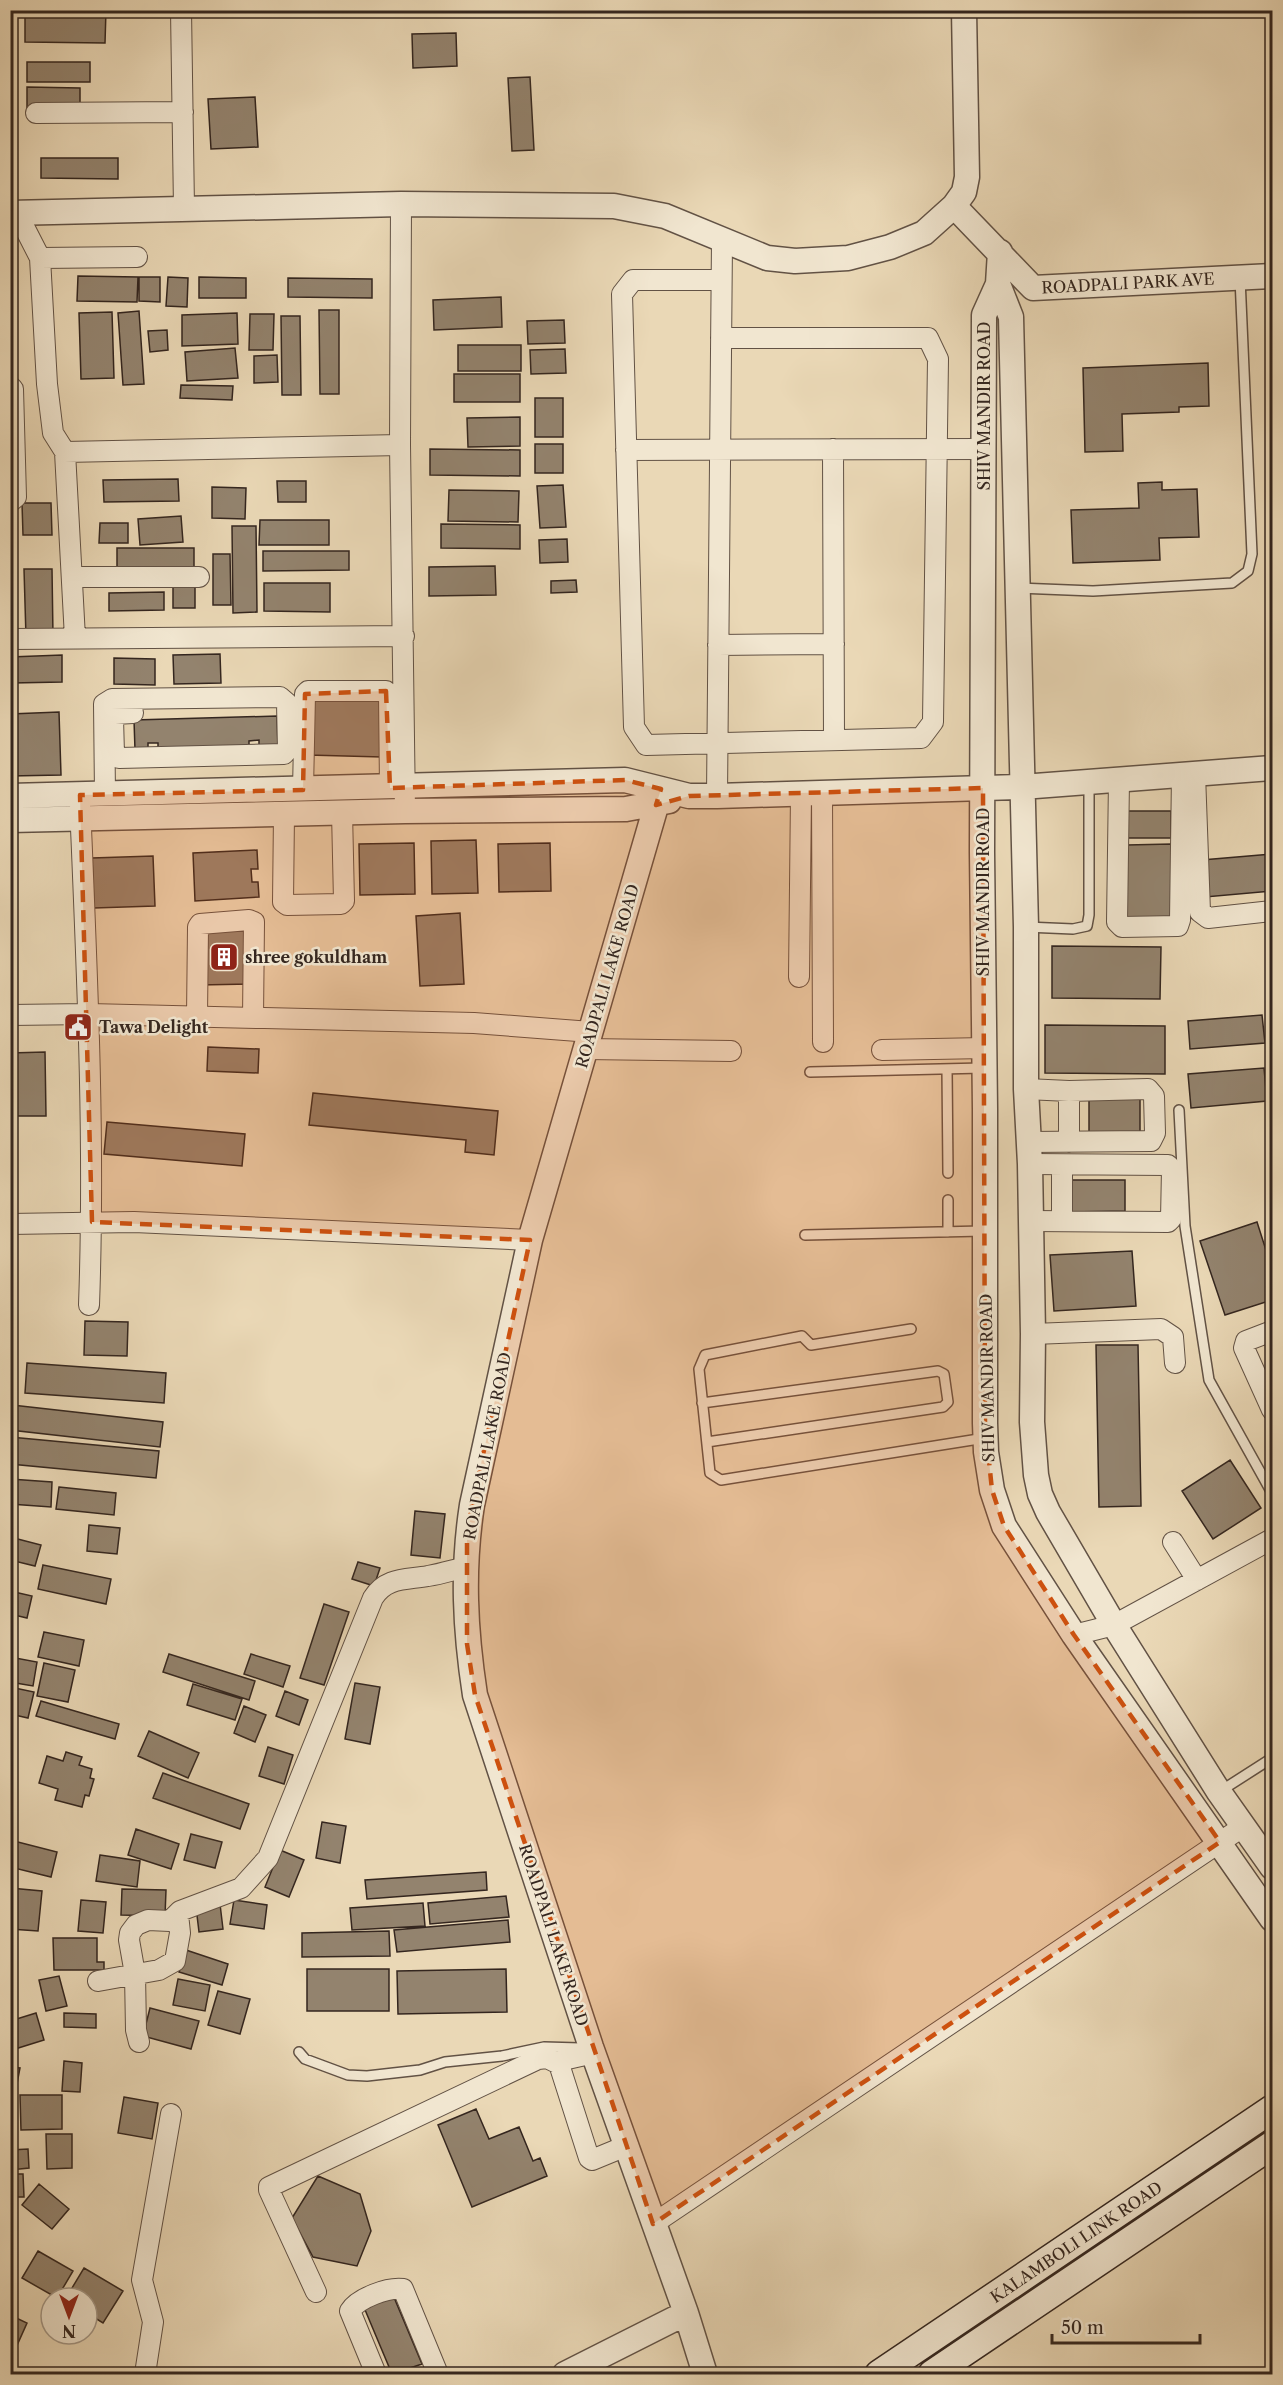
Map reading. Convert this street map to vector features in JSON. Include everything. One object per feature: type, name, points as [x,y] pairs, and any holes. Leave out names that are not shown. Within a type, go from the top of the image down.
[{"type":"main road","name":"KALAMBOLI LINK ROAD","points":[[879,2374],[1272,2109]]},
{"type":"main road","name":"KALAMBOLI LINK ROAD","points":[[932,2374],[1272,2145]]},
{"type":"street","points":[[182,10],[184,208]]},
{"type":"street","points":[[75,638],[65,452],[53,433],[47,384],[40,258],[14,213],[401,204],[614,206],[665,216],[767,258],[795,261],[848,258],[890,247],[924,233],[954,206],[964,192],[967,177],[964,10]]},
{"type":"street","points":[[36,113],[183,112]]},
{"type":"street","points":[[400,795],[404,636],[400,445],[401,204]]},
{"type":"street","points":[[954,206],[1000,252],[998,284]]},
{"type":"street","points":[[717,796],[722,241]]},
{"type":"street","name":"ROADPALI PARK AVE","points":[[1000,252],[1033,288],[1272,276]]},
{"type":"street","points":[[40,258],[136,257]]},
{"type":"street","points":[[721,280],[633,280],[622,294],[634,728],[646,745],[921,738],[933,722],[938,359],[928,338],[721,338]]},
{"type":"street","name":"SHIV MANDIR ROAD","points":[[998,284],[984,315],[985,1438],[992,1490],[1004,1526],[1074,1635],[1272,1919]]},
{"type":"street","name":"SHIV MANDIR ROAD","points":[[998,284],[1011,317],[1026,927],[1026,1089],[1031,1221],[1033,1441],[1036,1475],[1040,1494],[1048,1512],[1114,1625],[1219,1792],[1272,1867]]},
{"type":"street","points":[[10,386],[13,389],[16,497],[10,502]]},
{"type":"street","points":[[65,452],[400,445]]},
{"type":"street","points":[[833,449],[834,740]]},
{"type":"street","points":[[627,450],[984,449]]},
{"type":"street","points":[[72,577],[199,577]]},
{"type":"street","points":[[10,639],[404,636]]},
{"type":"street","points":[[718,645],[834,644]]},
{"type":"street","points":[[303,790],[305,694],[308,691],[386,691],[390,694],[400,795]]},
{"type":"street","points":[[105,794],[104,704],[112,699],[280,697],[287,703],[288,749],[284,754],[119,758],[114,754],[112,718],[115,714],[134,713]]},
{"type":"street","points":[[10,820],[80,806],[105,794],[303,790],[400,795],[625,780],[659,797],[717,796],[1022,787],[1272,768]]},
{"type":"street","points":[[1119,780],[1117,922],[1122,927],[1178,926],[1189,775]]},
{"type":"street","points":[[1189,775],[1200,912],[1208,918],[1272,911]]},
{"type":"street","points":[[799,977],[811,793]]},
{"type":"street","points":[[811,793],[824,1042]]},
{"type":"street","points":[[10,796],[80,806],[284,814],[342,812],[400,795]]},
{"type":"street","name":"ROADPALI LAKE ROAD","points":[[659,797],[531,1240],[472,1505],[467,1539],[467,1644],[475,1695],[593,2050],[686,2313],[705,2374]]},
{"type":"street","points":[[80,806],[89,1014],[92,1222],[89,1305]]},
{"type":"street","points":[[284,814],[283,902],[287,905],[341,904],[344,901],[342,812]]},
{"type":"street","points":[[197,1016],[198,927],[200,924],[249,920],[254,922],[253,1018]]},
{"type":"street","points":[[10,1015],[89,1014],[474,1023],[588,1041],[731,1051]]},
{"type":"street","points":[[882,1050],[985,1058]]},
{"type":"street","points":[[1026,1089],[1070,1091],[1148,1089],[1154,1096],[1155,1134],[1151,1141],[1070,1142],[1029,1153]]},
{"type":"street","points":[[1070,1091],[1070,1142]]},
{"type":"street","points":[[1029,1153],[1062,1165],[1168,1165],[1172,1169],[1171,1219],[1168,1222],[1031,1221]]},
{"type":"street","points":[[1062,1165],[1062,1221]]},
{"type":"street","points":[[10,1224],[134,1222],[531,1240]]},
{"type":"street","points":[[1033,1334],[1161,1329],[1173,1337],[1174,1363]]},
{"type":"street","points":[[1272,1331],[1246,1341],[1244,1348],[1272,1410]]},
{"type":"street","points":[[1173,1542],[1197,1580]]},
{"type":"street","points":[[1074,1635],[1114,1625],[1271,1542]]},
{"type":"street","points":[[139,2043],[136,2030],[134,1969],[120,1940],[136,1925],[148,1920],[170,1921],[202,1901],[241,1888],[268,1858],[378,1590],[393,1581],[428,1577],[466,1567]]},
{"type":"street","points":[[653,2224],[1244,1826]]},
{"type":"street","points":[[113,1963],[134,1969],[159,1970],[175,1961],[180,1933],[178,1914]]},
{"type":"street","points":[[98,1981],[134,1969]]},
{"type":"street","points":[[559,2064],[563,2060],[593,2050]]},
{"type":"street","points":[[316,2292],[269,2187],[538,2059],[547,2058],[559,2064],[589,2158],[592,2160],[626,2146]]},
{"type":"street","points":[[145,2374],[153,2322],[142,2280],[171,2115]]},
{"type":"street","points":[[376,2374],[350,2311],[354,2304],[394,2288],[403,2289],[438,2374]]},
{"type":"street","points":[[565,2374],[686,2313]]},
{"type":"lane","points":[[1018,588],[1093,591],[1232,582],[1248,571],[1252,554],[1240,278]]},
{"type":"lane","points":[[1026,927],[1073,929],[1087,926],[1089,915],[1089,782]]},
{"type":"lane","points":[[810,1072],[947,1069],[985,1058]]},
{"type":"lane","points":[[947,1069],[948,1173]]},
{"type":"lane","points":[[1179,1110],[1185,1226],[1209,1380],[1272,1493]]},
{"type":"lane","points":[[948,1200],[948,1232]]},
{"type":"lane","points":[[805,1235],[985,1232]]},
{"type":"lane","points":[[911,1329],[811,1345],[802,1336],[705,1355],[699,1369],[710,1473],[721,1480],[985,1438]]},
{"type":"lane","points":[[702,1403],[938,1371],[944,1374],[948,1402],[943,1407],[707,1442]]},
{"type":"lane","points":[[1219,1792],[1272,1758]]},
{"type":"lane","points":[[299,2052],[305,2059],[348,2075],[367,2076],[420,2070],[445,2062],[502,2056],[544,2047],[593,2050]]},
{"type":"highlighted area","points":[[386,691],[390,788],[625,780],[661,789],[656,805],[689,796],[983,788],[985,1423],[992,1490],[1004,1526],[1074,1635],[1220,1842],[653,2224],[475,1695],[467,1644],[467,1539],[472,1505],[530,1240],[92,1222],[80,795],[303,790],[305,694]]},
{"type":"building","points":[[25,10],[106,10],[105,43],[25,42]]},
{"type":"building","points":[[10,26],[16,26],[16,81],[10,81]]},
{"type":"building","points":[[456,33],[457,66],[413,68],[412,34]]},
{"type":"building","points":[[27,62],[90,62],[90,82],[27,82]]},
{"type":"building","points":[[530,77],[534,150],[512,151],[508,78]]},
{"type":"building","points":[[10,86],[14,86],[14,114],[10,114]]},
{"type":"building","points":[[27,87],[80,88],[80,108],[27,108]]},
{"type":"building","points":[[255,97],[258,147],[211,149],[208,99]]},
{"type":"building","points":[[41,158],[118,158],[118,179],[41,178]]},
{"type":"building","points":[[78,276],[138,277],[137,302],[77,301]]},
{"type":"building","points":[[139,277],[160,277],[160,302],[139,301]]},
{"type":"building","points":[[168,277],[188,278],[187,307],[166,306]]},
{"type":"building","points":[[199,277],[246,278],[246,298],[199,298]]},
{"type":"building","points":[[288,278],[372,279],[372,298],[288,297]]},
{"type":"building","points":[[501,297],[502,327],[434,330],[433,300]]},
{"type":"building","points":[[319,310],[339,310],[339,394],[320,394]]},
{"type":"building","points":[[139,311],[144,384],[123,385],[118,313]]},
{"type":"building","points":[[112,312],[114,378],[81,379],[79,313]]},
{"type":"building","points":[[237,313],[238,344],[182,346],[182,315]]},
{"type":"building","points":[[250,314],[274,314],[273,350],[249,350]]},
{"type":"building","points":[[281,316],[300,316],[301,395],[282,395]]},
{"type":"building","points":[[564,320],[565,343],[528,344],[527,321]]},
{"type":"building","points":[[167,330],[168,350],[150,352],[148,331]]},
{"type":"building","points":[[458,345],[521,345],[521,371],[458,371]]},
{"type":"building","points":[[235,348],[238,378],[187,381],[185,352]]},
{"type":"building","points":[[565,349],[566,373],[531,374],[530,350]]},
{"type":"building","points":[[277,355],[278,382],[254,383],[254,356]]},
{"type":"building","points":[[1208,363],[1209,406],[1179,407],[1179,412],[1122,414],[1123,451],[1085,452],[1083,368]]},
{"type":"building","points":[[454,374],[520,374],[520,402],[454,402]]},
{"type":"building","points":[[181,385],[233,386],[232,400],[180,398]]},
{"type":"building","points":[[535,398],[563,398],[563,437],[535,437]]},
{"type":"building","points":[[520,417],[520,446],[468,447],[467,418]]},
{"type":"building","points":[[535,444],[563,444],[563,473],[535,473]]},
{"type":"building","points":[[430,449],[520,450],[520,476],[430,475]]},
{"type":"building","points":[[178,479],[179,501],[104,502],[103,480]]},
{"type":"building","points":[[277,481],[306,481],[306,502],[278,502]]},
{"type":"building","points":[[1162,482],[1162,490],[1197,489],[1199,537],[1159,538],[1160,560],[1073,563],[1071,510],[1139,508],[1138,483]]},
{"type":"building","points":[[563,485],[566,527],[540,528],[537,486]]},
{"type":"building","points":[[212,487],[246,488],[245,519],[212,518]]},
{"type":"building","points":[[449,490],[519,491],[518,522],[448,521]]},
{"type":"building","points":[[22,503],[51,503],[52,535],[23,535]]},
{"type":"building","points":[[181,516],[183,542],[140,545],[138,519]]},
{"type":"building","points":[[260,520],[329,520],[329,545],[259,545]]},
{"type":"building","points":[[100,523],[128,523],[128,543],[99,543]]},
{"type":"building","points":[[441,524],[520,525],[520,549],[441,548]]},
{"type":"building","points":[[232,526],[256,526],[257,612],[233,613]]},
{"type":"building","points":[[567,539],[568,562],[540,563],[539,540]]},
{"type":"building","points":[[117,548],[194,548],[194,567],[117,567]]},
{"type":"building","points":[[263,551],[349,551],[349,570],[263,571]]},
{"type":"building","points":[[213,554],[230,554],[231,605],[213,605]]},
{"type":"building","points":[[495,566],[496,595],[429,596],[429,567]]},
{"type":"building","points":[[24,569],[52,569],[53,636],[26,637]]},
{"type":"building","points":[[576,580],[577,592],[551,593],[551,581]]},
{"type":"building","points":[[173,582],[195,582],[195,608],[173,608]]},
{"type":"building","points":[[264,583],[330,583],[330,612],[264,611]]},
{"type":"building","points":[[164,592],[164,610],[109,611],[109,593]]},
{"type":"building","points":[[220,654],[221,683],[174,684],[173,655]]},
{"type":"building","points":[[62,655],[62,682],[12,683],[10,689],[10,657]]},
{"type":"building","points":[[114,658],[155,659],[155,685],[114,684]]},
{"type":"building","points":[[309,697],[384,699],[382,757],[308,755]]},
{"type":"building","points":[[59,712],[61,775],[10,776],[10,714]]},
{"type":"building","points":[[277,716],[278,747],[259,747],[259,740],[249,741],[249,748],[158,750],[158,743],[148,743],[148,750],[135,750],[134,720]]},
{"type":"building","points":[[1124,811],[1171,811],[1171,838],[1124,838]]},
{"type":"building","points":[[476,840],[478,893],[432,894],[431,841]]},
{"type":"building","points":[[414,843],[415,894],[360,895],[359,844]]},
{"type":"building","points":[[550,843],[551,891],[499,892],[498,844]]},
{"type":"building","points":[[1171,844],[1172,921],[1127,922],[1127,845]]},
{"type":"building","points":[[257,850],[258,869],[251,869],[252,882],[258,882],[259,897],[195,901],[193,853]]},
{"type":"building","points":[[1272,854],[1272,891],[1205,897],[1202,860]]},
{"type":"building","points":[[153,856],[155,906],[94,908],[92,858]]},
{"type":"building","points":[[460,913],[464,984],[420,986],[416,916]]},
{"type":"building","name":"shree gokuldham","points":[[249,926],[250,984],[199,985],[199,930]]},
{"type":"building","points":[[1052,946],[1161,947],[1160,999],[1052,998]]},
{"type":"building","points":[[1262,1015],[1265,1043],[1190,1049],[1188,1021]]},
{"type":"building","points":[[1045,1025],[1165,1026],[1165,1074],[1045,1073]]},
{"type":"building","points":[[208,1047],[259,1049],[258,1073],[207,1071]]},
{"type":"building","points":[[45,1052],[46,1116],[11,1116],[10,1053]]},
{"type":"building","points":[[1264,1068],[1267,1101],[1191,1108],[1188,1074]]},
{"type":"building","points":[[313,1093],[498,1111],[494,1155],[465,1152],[466,1140],[309,1125]]},
{"type":"building","points":[[1089,1097],[1140,1097],[1140,1135],[1089,1135]]},
{"type":"building","points":[[107,1122],[245,1134],[242,1166],[104,1154]]},
{"type":"building","points":[[1069,1180],[1125,1180],[1125,1211],[1070,1212]]},
{"type":"building","points":[[1257,1222],[1272,1269],[1272,1300],[1225,1315],[1200,1241]]},
{"type":"building","points":[[1132,1251],[1136,1306],[1054,1311],[1050,1255]]},
{"type":"building","points":[[85,1321],[128,1322],[127,1356],[84,1355]]},
{"type":"building","points":[[1096,1345],[1138,1345],[1141,1506],[1099,1507]]},
{"type":"building","points":[[27,1363],[166,1373],[164,1403],[25,1393]]},
{"type":"building","points":[[12,1405],[163,1422],[160,1447],[10,1430]]},
{"type":"building","points":[[10,1437],[159,1451],[156,1478],[10,1464]]},
{"type":"building","points":[[1230,1460],[1261,1508],[1213,1539],[1182,1491]]},
{"type":"building","points":[[10,1479],[52,1482],[51,1507],[10,1504]]},
{"type":"building","points":[[59,1487],[116,1493],[114,1515],[56,1509]]},
{"type":"building","points":[[415,1511],[445,1514],[440,1558],[411,1555]]},
{"type":"building","points":[[89,1525],[120,1528],[117,1554],[87,1551]]},
{"type":"building","points":[[10,1537],[41,1545],[35,1566],[10,1560]]},
{"type":"building","points":[[358,1562],[380,1568],[374,1586],[352,1579]]},
{"type":"building","points":[[43,1565],[111,1579],[106,1604],[38,1589]]},
{"type":"building","points":[[10,1591],[32,1596],[27,1618],[10,1614]]},
{"type":"building","points":[[324,1604],[349,1612],[324,1685],[300,1678]]},
{"type":"building","points":[[44,1632],[84,1640],[79,1666],[38,1657]]},
{"type":"building","points":[[169,1654],[255,1681],[249,1700],[163,1672]]},
{"type":"building","points":[[251,1654],[290,1666],[283,1687],[244,1674]]},
{"type":"building","points":[[10,1657],[37,1662],[33,1686],[10,1682]]},
{"type":"building","points":[[44,1663],[75,1670],[68,1702],[37,1696]]},
{"type":"building","points":[[355,1683],[380,1687],[370,1744],[345,1739]]},
{"type":"building","points":[[193,1684],[242,1699],[235,1720],[187,1705]]},
{"type":"building","points":[[10,1687],[34,1692],[28,1718],[10,1714]]},
{"type":"building","points":[[285,1691],[308,1700],[299,1725],[276,1716]]},
{"type":"building","points":[[41,1701],[119,1724],[115,1739],[36,1716]]},
{"type":"building","points":[[244,1706],[266,1715],[255,1742],[234,1733]]},
{"type":"building","points":[[149,1731],[199,1753],[188,1778],[138,1756]]},
{"type":"building","points":[[268,1747],[293,1755],[284,1784],[259,1776]]},
{"type":"building","points":[[66,1752],[82,1757],[79,1765],[92,1769],[90,1778],[94,1779],[89,1796],[85,1795],[82,1807],[55,1800],[58,1789],[39,1783],[47,1756],[63,1761]]},
{"type":"building","points":[[163,1773],[249,1804],[240,1829],[153,1798]]},
{"type":"building","points":[[322,1822],[346,1826],[340,1863],[316,1858]]},
{"type":"building","points":[[136,1829],[179,1844],[171,1869],[128,1855]]},
{"type":"building","points":[[191,1834],[222,1842],[215,1868],[184,1860]]},
{"type":"building","points":[[10,1840],[57,1852],[51,1877],[10,1867]]},
{"type":"building","points":[[280,1850],[304,1860],[289,1897],[265,1887]]},
{"type":"building","points":[[100,1855],[140,1861],[137,1887],[96,1881]]},
{"type":"building","points":[[486,1872],[487,1890],[367,1899],[365,1880]]},
{"type":"building","points":[[10,1888],[42,1891],[38,1931],[10,1929]]},
{"type":"building","points":[[122,1889],[166,1890],[165,1916],[121,1915]]},
{"type":"building","points":[[506,1896],[509,1917],[430,1924],[428,1903]]},
{"type":"building","points":[[81,1900],[106,1902],[103,1933],[78,1931]]},
{"type":"building","points":[[234,1900],[267,1905],[264,1929],[230,1924]]},
{"type":"building","points":[[423,1903],[425,1926],[352,1930],[350,1908]]},
{"type":"building","points":[[220,1904],[223,1929],[199,1932],[196,1907]]},
{"type":"building","points":[[508,1920],[510,1942],[397,1952],[394,1930]]},
{"type":"building","points":[[389,1931],[390,1956],[302,1957],[302,1933]]},
{"type":"building","points":[[53,1938],[97,1938],[97,1962],[104,1962],[104,1970],[54,1970]]},
{"type":"building","points":[[186,1950],[228,1964],[222,1985],[179,1972]]},
{"type":"building","points":[[307,1969],[389,1969],[389,2011],[307,2011]]},
{"type":"building","points":[[506,1969],[507,2012],[398,2014],[397,1971]]},
{"type":"building","points":[[59,1976],[67,2006],[46,2011],[39,1980]]},
{"type":"building","points":[[178,1979],[210,1985],[205,2011],[173,2005]]},
{"type":"building","points":[[218,1991],[250,1999],[240,2034],[208,2025]]},
{"type":"building","points":[[150,2008],[199,2021],[191,2049],[143,2036]]},
{"type":"building","points":[[36,2013],[44,2040],[15,2049],[10,2035],[10,2021]]},
{"type":"building","points":[[64,2013],[96,2014],[96,2028],[64,2027]]},
{"type":"building","points":[[64,2061],[82,2063],[80,2092],[62,2091]]},
{"type":"building","points":[[10,2067],[20,2068],[16,2089],[10,2089]]},
{"type":"building","points":[[20,2095],[62,2095],[62,2129],[21,2130]]},
{"type":"building","points":[[124,2097],[158,2103],[152,2139],[118,2133]]},
{"type":"building","points":[[476,2109],[489,2139],[519,2127],[533,2161],[540,2158],[547,2176],[472,2207],[438,2125]]},
{"type":"building","points":[[46,2134],[72,2134],[72,2168],[47,2169]]},
{"type":"building","points":[[28,2149],[29,2168],[10,2170],[10,2150]]},
{"type":"building","points":[[10,2174],[23,2174],[24,2197],[10,2197]]},
{"type":"building","points":[[318,2176],[360,2194],[371,2231],[357,2266],[313,2257],[292,2218]]},
{"type":"building","points":[[39,2184],[69,2209],[52,2229],[22,2205]]},
{"type":"building","points":[[38,2251],[73,2271],[64,2286],[39,2288],[22,2278]]},
{"type":"building","points":[[84,2268],[123,2291],[103,2323],[99,2320],[99,2286],[73,2286]]},
{"type":"building","points":[[393,2295],[422,2364],[392,2374],[363,2305]]},
{"type":"building","points":[[10,2315],[27,2323],[14,2352],[10,2351]]},
{"type":"building","points":[[10,2371],[50,2374],[10,2374]]},
{"type":"place","name":"shree gokuldham","points":[[224,957]]},
{"type":"place","name":"Tawa Delight","points":[[78,1027]]}]
